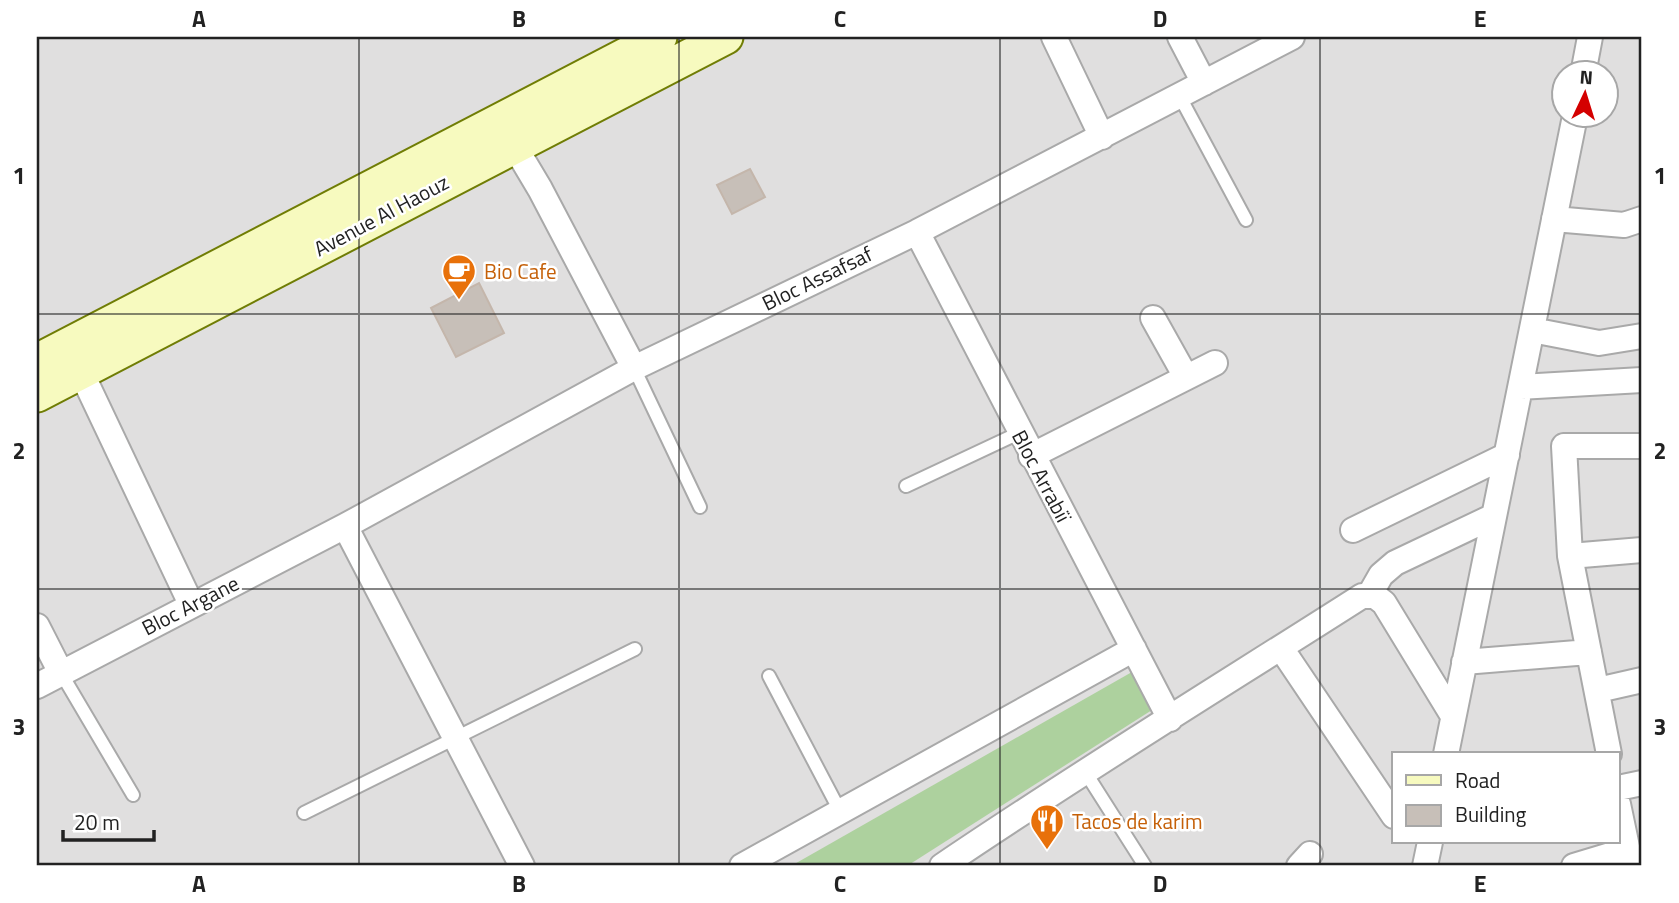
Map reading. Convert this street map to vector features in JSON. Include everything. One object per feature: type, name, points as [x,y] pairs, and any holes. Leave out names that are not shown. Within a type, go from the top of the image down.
[{"type":"main road","name":"Avenue Al Haouz","points":[[37,395],[506,133],[660,37]]},
{"type":"main road","name":"Avenue Al Haouz","points":[[37,361],[506,133],[726,37]]},
{"type":"street","points":[[1054,37],[1102,137]]},
{"type":"street","points":[[1180,37],[1204,83]]},
{"type":"street","name":"Bloc Assafsaf","points":[[345,526],[634,369],[917,232],[1292,37]]},
{"type":"street","points":[[1586,60],[1590,37]]},
{"type":"street","points":[[1446,752],[1572,130]]},
{"type":"street","points":[[506,133],[540,189],[634,369]]},
{"type":"street","points":[[1554,219],[1624,225],[1642,219]]},
{"type":"street","name":"Bloc Arrabiï","points":[[917,232],[1031,456],[1170,719]]},
{"type":"street","points":[[1153,318],[1186,377]]},
{"type":"street","points":[[1532,330],[1599,343],[1642,336]]},
{"type":"street","points":[[1031,456],[1215,363]]},
{"type":"street","points":[[81,372],[191,604]]},
{"type":"street","points":[[1521,387],[1642,380]]},
{"type":"street","points":[[1609,752],[1570,556],[1564,446],[1642,446]]},
{"type":"street","points":[[1353,530],[1507,455]]},
{"type":"street","points":[[1369,596],[1381,575],[1395,563],[1493,516]]},
{"type":"street","points":[[345,526],[522,866]]},
{"type":"street","name":"Bloc Argane","points":[[37,686],[345,526]]},
{"type":"street","points":[[1570,556],[1642,550]]},
{"type":"street","points":[[942,866],[1084,769],[1170,719],[1362,597],[1369,596],[1384,603],[1453,716]]},
{"type":"street","points":[[37,626],[61,673]]},
{"type":"street","points":[[1281,648],[1392,813]]},
{"type":"street","points":[[742,866],[1133,649]]},
{"type":"street","points":[[1464,662],[1589,652]]},
{"type":"street","points":[[1598,690],[1642,680]]},
{"type":"street","points":[[1620,788],[1642,783]]},
{"type":"street","points":[[1574,866],[1629,858],[1620,814]]},
{"type":"street","points":[[1425,866],[1430,844]]},
{"type":"lane","points":[[1179,95],[1246,220]]},
{"type":"lane","points":[[634,369],[700,507]]},
{"type":"lane","points":[[906,486],[1020,433]]},
{"type":"lane","points":[[304,813],[635,649]]},
{"type":"lane","points":[[61,673],[133,795]]},
{"type":"lane","points":[[769,677],[841,811]]},
{"type":"lane","points":[[1084,769],[1144,866]]},
{"type":"shaded area","points":[[37,37],[1642,37],[1642,866],[37,866]]},
{"type":"green space","points":[[1146,664],[1163,703],[907,866],[791,866]]},
{"type":"building","points":[[750,169],[765,197],[732,214],[717,185]]},
{"type":"building","points":[[479,283],[504,333],[456,357],[431,308]]},
{"type":"place","name":"Bio Cafe","points":[[459,301]]},
{"type":"place","name":"Tacos de karim","points":[[1047,851]]}]
